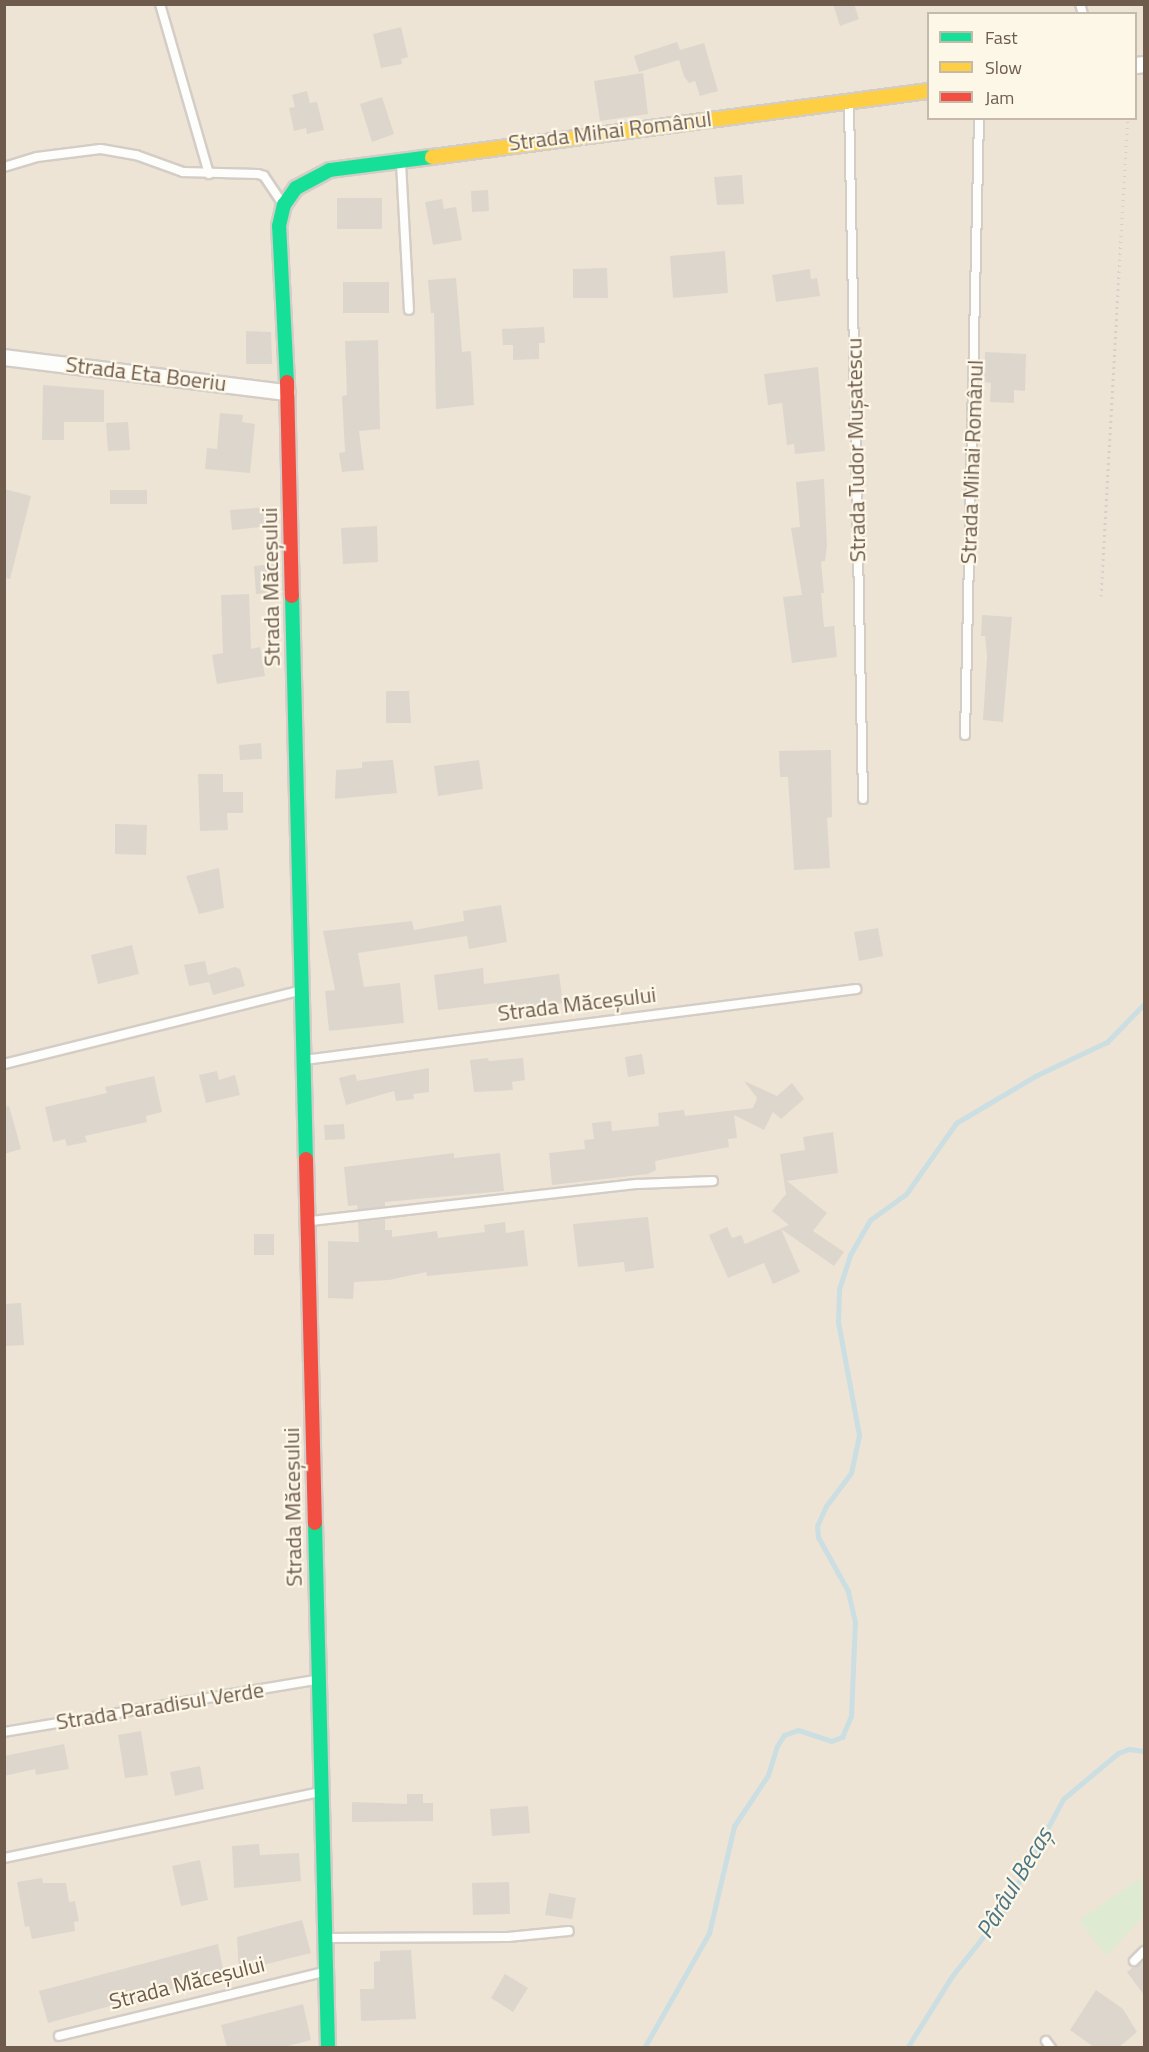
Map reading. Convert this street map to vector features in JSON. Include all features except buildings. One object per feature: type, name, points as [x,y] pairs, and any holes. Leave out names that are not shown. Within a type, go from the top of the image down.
[{"type":"street","name":"Strada Mihai Românul","points":[[296,188],[330,170],[401,159],[927,91]]},
{"type":"street","name":"Strada Măceșului","points":[[296,188],[284,206],[279,226],[287,392],[300,991],[309,1222],[316,1680],[328,2048]]},
{"type":"street","name":"Strada Eta Boeriu","points":[[4,357],[287,392]]},
{"type":"lane","points":[[160,4],[209,174]]},
{"type":"lane","name":"Strada Tudor Mușatescu","points":[[849,100],[863,800]]},
{"type":"lane","name":"Strada Mihai Românul","points":[[965,735],[979,120]]},
{"type":"lane","points":[[4,167],[37,157],[101,149],[136,155],[183,172],[264,176],[284,206]]},
{"type":"lane","points":[[401,159],[409,310]]},
{"type":"lane","name":"Strada Măceșului","points":[[302,1060],[856,989]]},
{"type":"lane","points":[[4,1064],[300,991]]},
{"type":"lane","points":[[309,1222],[638,1184],[712,1181]]},
{"type":"lane","name":"Strada Paradisul Verde","points":[[4,1732],[316,1680]]},
{"type":"lane","points":[[4,1858],[320,1792]]},
{"type":"lane","points":[[324,1938],[508,1937],[569,1931]]},
{"type":"lane","points":[[1134,1961],[1144,1951]]},
{"type":"lane","name":"Strada Măceșului","points":[[59,2036],[325,1971]]},
{"type":"path","points":[[1101,596],[1128,120]]},
{"type":"shaded area","points":[[5,5],[1144,5],[1144,2047],[5,2048]]},
{"type":"green space","points":[[1142,1877],[1144,1916],[1106,1956],[1079,1920]]},
{"type":"waterway","points":[[644,2048],[709,1933],[734,1826],[768,1775],[777,1746],[784,1735],[798,1730],[831,1741],[842,1737],[851,1716],[855,1622],[848,1591],[818,1537],[817,1526],[826,1506],[851,1473],[859,1435],[838,1322],[839,1289],[850,1255],[870,1220],[906,1194],[956,1123],[1035,1076],[1107,1042],[1144,1004]]},
{"type":"waterway","name":"Pârâul Becaș","points":[[907,2048],[952,1976],[1002,1913],[1063,1799],[1118,1753],[1129,1749],[1144,1751]]},
{"type":"traffic: fast","points":[[287,382],[279,226],[284,205],[296,188],[330,170],[432,157]]},
{"type":"traffic: fast","points":[[292,596],[306,1159]]},
{"type":"traffic: fast","points":[[315,1523],[328,2048]]},
{"type":"traffic: slow","points":[[432,157],[927,91]]},
{"type":"traffic: jam","points":[[287,382],[292,596]]},
{"type":"traffic: jam","points":[[306,1159],[315,1523]]}]
